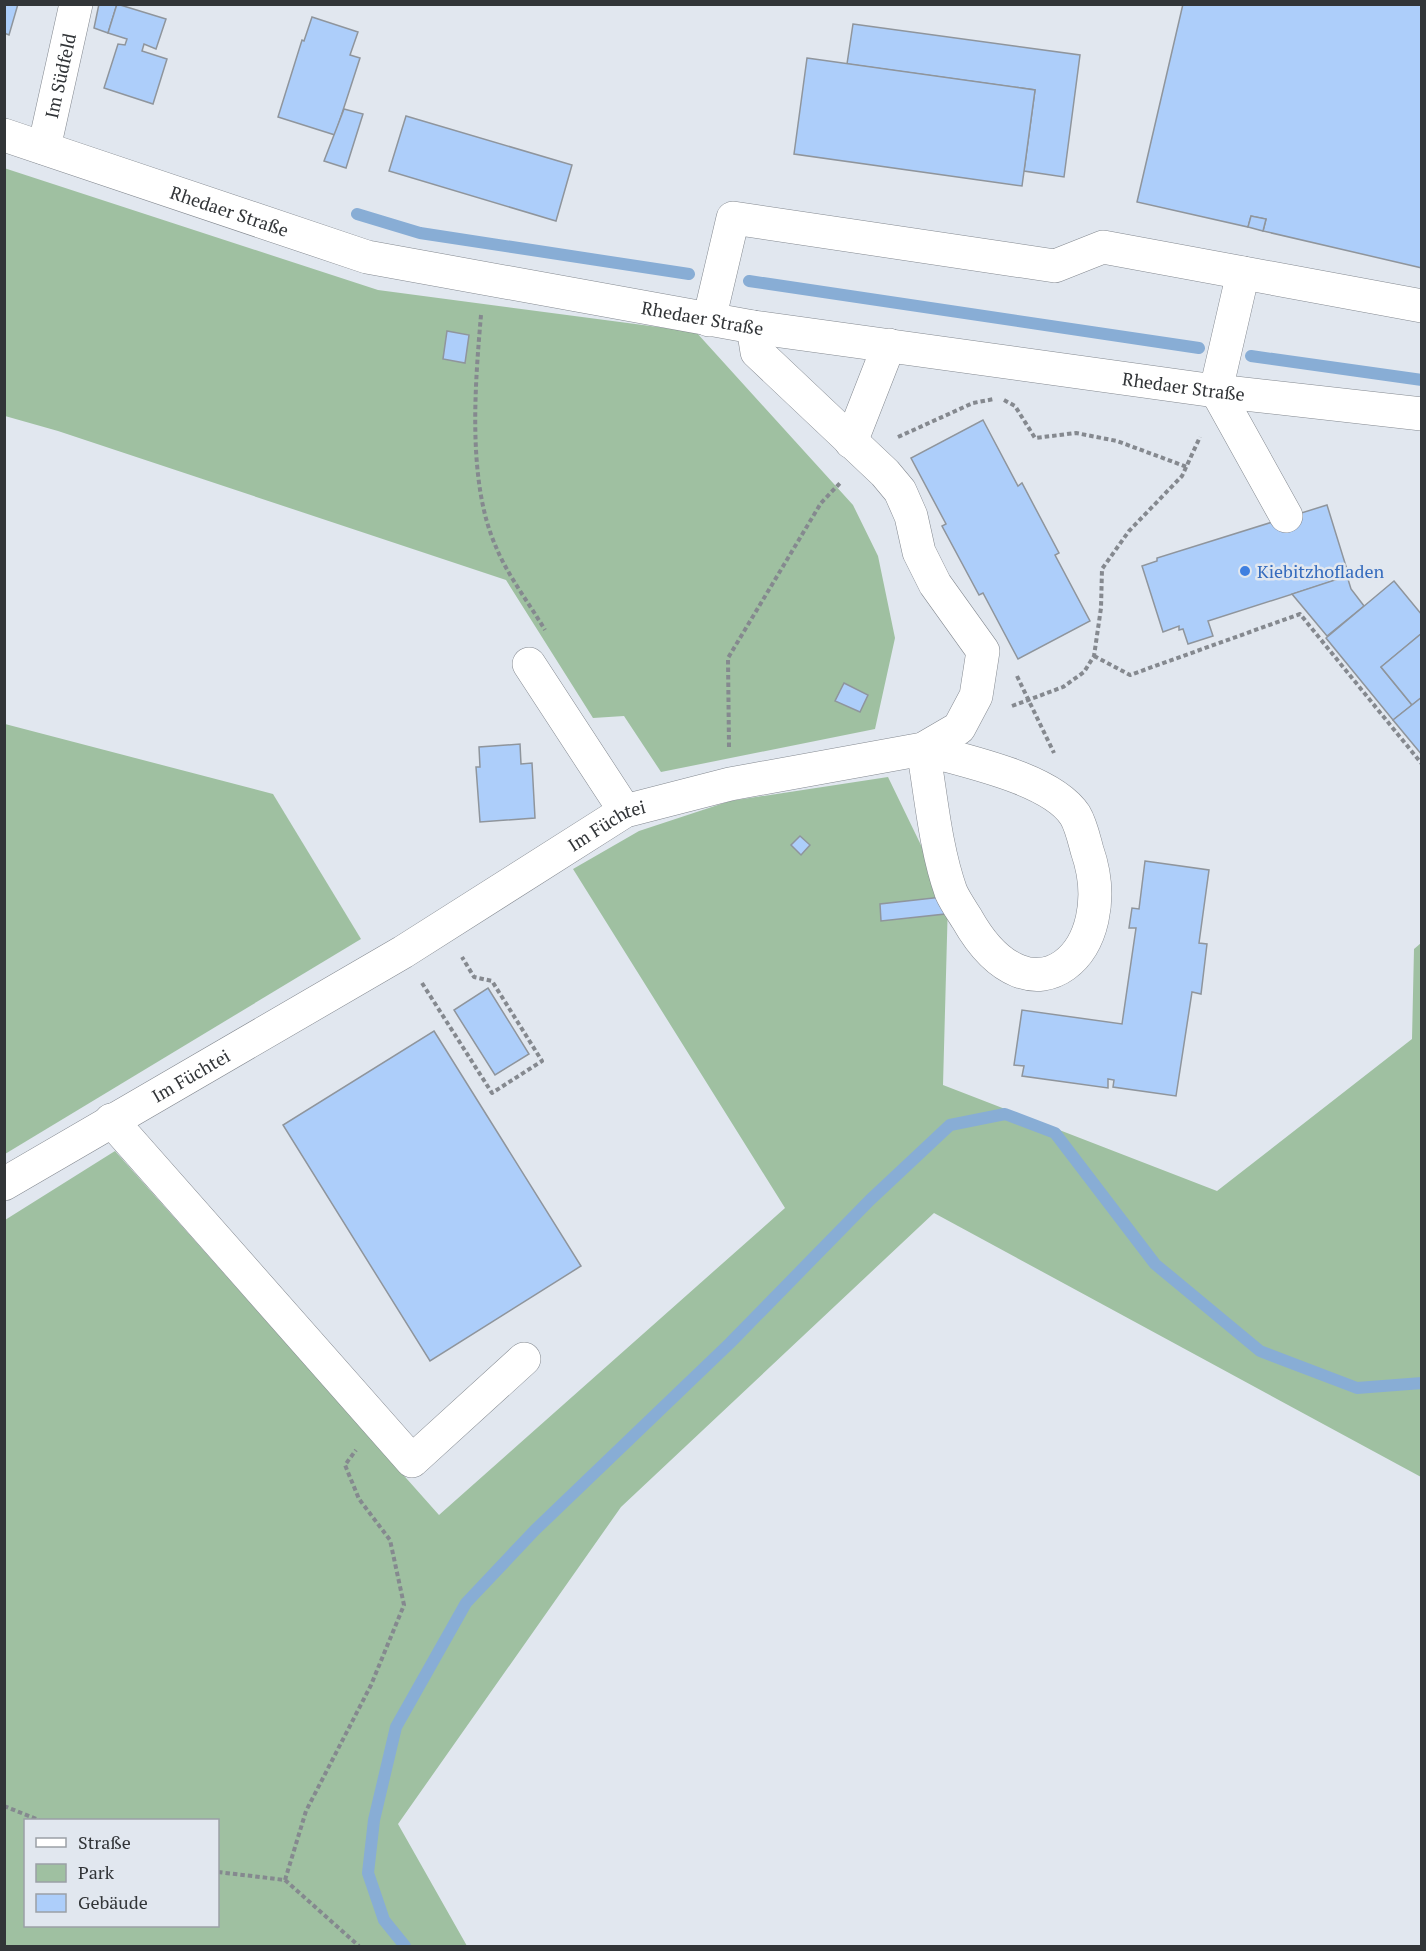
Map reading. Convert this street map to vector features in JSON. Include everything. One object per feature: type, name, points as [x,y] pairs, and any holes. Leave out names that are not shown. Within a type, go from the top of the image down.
[{"type":"street","name":"Im Südfeld","points":[[44,148],[76,4]]},
{"type":"street","name":"Rhedaer Straße","points":[[4,135],[367,257],[753,327],[1216,390],[1422,414]]},
{"type":"street","points":[[709,320],[733,218],[1055,266],[1103,247],[1422,306]]},
{"type":"street","points":[[1243,273],[1216,390],[1286,516]]},
{"type":"street","points":[[753,327],[757,352],[885,472],[900,492],[911,516],[920,552],[935,584],[983,651],[976,696],[959,728]]},
{"type":"street","points":[[859,449],[889,345]]},
{"type":"street","points":[[529,664],[625,811]]},
{"type":"street","name":"Im Füchtei","points":[[4,1184],[403,952],[625,811],[730,783],[923,748],[959,728]]},
{"type":"street","points":[[923,748],[1010,774],[1047,790],[1075,815],[1095,873],[1095,918],[1077,956],[1056,972],[1034,975],[1009,969],[979,940],[952,892],[935,823],[923,748]]},
{"type":"street","points":[[111,1120],[412,1461],[524,1359]]},
{"type":"path","points":[[481,311],[475,380],[479,489],[496,547],[546,632],[529,664]]},
{"type":"path","points":[[730,783],[728,658],[821,502],[859,449],[876,447],[973,403],[1001,398],[1015,406],[1035,438],[1076,433],[1117,441],[1187,467]]},
{"type":"path","points":[[959,728],[1063,687],[1084,672],[1094,656],[1101,609],[1102,569],[1129,531],[1182,476]]},
{"type":"path","points":[[1094,656],[1130,675],[1300,614],[1422,764]]},
{"type":"path","points":[[983,651],[1016,673],[1057,761]]},
{"type":"path","points":[[403,952],[492,1093],[542,1061],[492,981],[474,977],[443,927]]},
{"type":"path","points":[[285,1880],[306,1811],[371,1685],[404,1605],[390,1540],[359,1499],[345,1465],[361,1443],[380,1424]]},
{"type":"path","points":[[4,1806],[34,1819]]},
{"type":"path","points":[[219,1872],[285,1880],[359,1947]]},
{"type":"green space","points":[[4,168],[378,290],[696,332],[853,505],[878,556],[895,638],[875,729],[661,772],[624,716],[593,718],[506,580],[58,431],[5,416]]},
{"type":"green space","points":[[5,724],[273,794],[361,939],[5,1154]]},
{"type":"green space","points":[[888,777],[948,901],[943,1085],[1217,1191],[1412,1039],[1414,949],[1421,943],[1421,1477],[934,1213],[621,1507],[398,1824],[467,1946],[5,1946],[5,1220],[115,1151],[439,1515],[785,1208],[573,869],[639,831],[730,801]]},
{"type":"building","points":[[4,4],[18,4],[9,35],[4,33]]},
{"type":"building","points":[[99,4],[117,4],[108,33],[94,28]]},
{"type":"building","points":[[117,4],[166,19],[156,49],[144,44],[142,51],[167,59],[153,104],[104,88],[118,44],[125,45],[127,39],[108,33]]},
{"type":"building","points":[[1183,4],[1422,4],[1422,268],[1263,231],[1266,219],[1251,216],[1248,227],[1137,202]]},
{"type":"building","points":[[312,17],[358,32],[350,55],[360,58],[335,135],[278,117],[302,40],[304,41]]},
{"type":"building","points":[[853,24],[1080,55],[1064,177],[1024,171],[1035,90],[847,64]]},
{"type":"building","points":[[807,58],[1035,90],[1022,186],[794,154]]},
{"type":"building","points":[[344,109],[363,114],[346,168],[324,161]]},
{"type":"building","points":[[406,116],[572,165],[556,221],[389,171]]},
{"type":"building","points":[[1251,216],[1266,219],[1263,231],[1248,227]]},
{"type":"building","points":[[447,331],[469,335],[465,363],[443,359]]},
{"type":"building","points":[[983,420],[1018,486],[1022,483],[1059,553],[1055,555],[1090,621],[1018,659],[983,593],[979,595],[942,526],[946,524],[911,458]]},
{"type":"building","name":"Kiebitzhofladen","points":[[1327,505],[1349,576],[1208,621],[1213,636],[1188,644],[1183,629],[1179,630],[1179,626],[1163,632],[1142,566],[1157,561],[1157,558]]},
{"type":"building","points":[[1347,576],[1351,589],[1364,606],[1327,636],[1292,594]]},
{"type":"building","points":[[1394,581],[1422,615],[1422,633],[1381,667],[1412,705],[1393,720],[1326,638]]},
{"type":"building","points":[[1422,633],[1422,697],[1412,705],[1381,667]]},
{"type":"building","points":[[844,683],[868,695],[860,712],[835,701]]},
{"type":"building","points":[[1422,697],[1422,755],[1393,720]]},
{"type":"building","points":[[520,744],[521,764],[532,763],[535,818],[480,822],[476,767],[480,767],[479,747]]},
{"type":"building","points":[[800,836],[810,845],[801,855],[791,845]]},
{"type":"building","points":[[1145,861],[1209,870],[1199,943],[1207,944],[1201,994],[1192,992],[1176,1096],[1113,1087],[1114,1080],[1108,1079],[1108,1088],[1022,1076],[1024,1066],[1014,1065],[1022,1010],[1122,1024],[1136,928],[1129,928],[1132,908],[1139,909]]},
{"type":"building","points":[[942,897],[945,914],[881,921],[880,904]]},
{"type":"building","points":[[488,988],[529,1054],[495,1075],[454,1010]]},
{"type":"building","points":[[434,1031],[581,1266],[430,1361],[283,1125]]},
{"type":"waterway","points":[[357,214],[420,233],[689,274]]},
{"type":"waterway","points":[[749,281],[1199,348]]},
{"type":"waterway","points":[[1251,356],[1422,380]]},
{"type":"waterway","points":[[405,1946],[384,1920],[368,1873],[374,1820],[396,1727],[466,1603],[535,1530],[730,1343],[870,1200],[950,1125],[1005,1114],[1055,1133],[1155,1264],[1260,1351],[1357,1388],[1422,1383]]},
{"type":"place","name":"Kiebitzhofladen","points":[[1245,571]]}]
